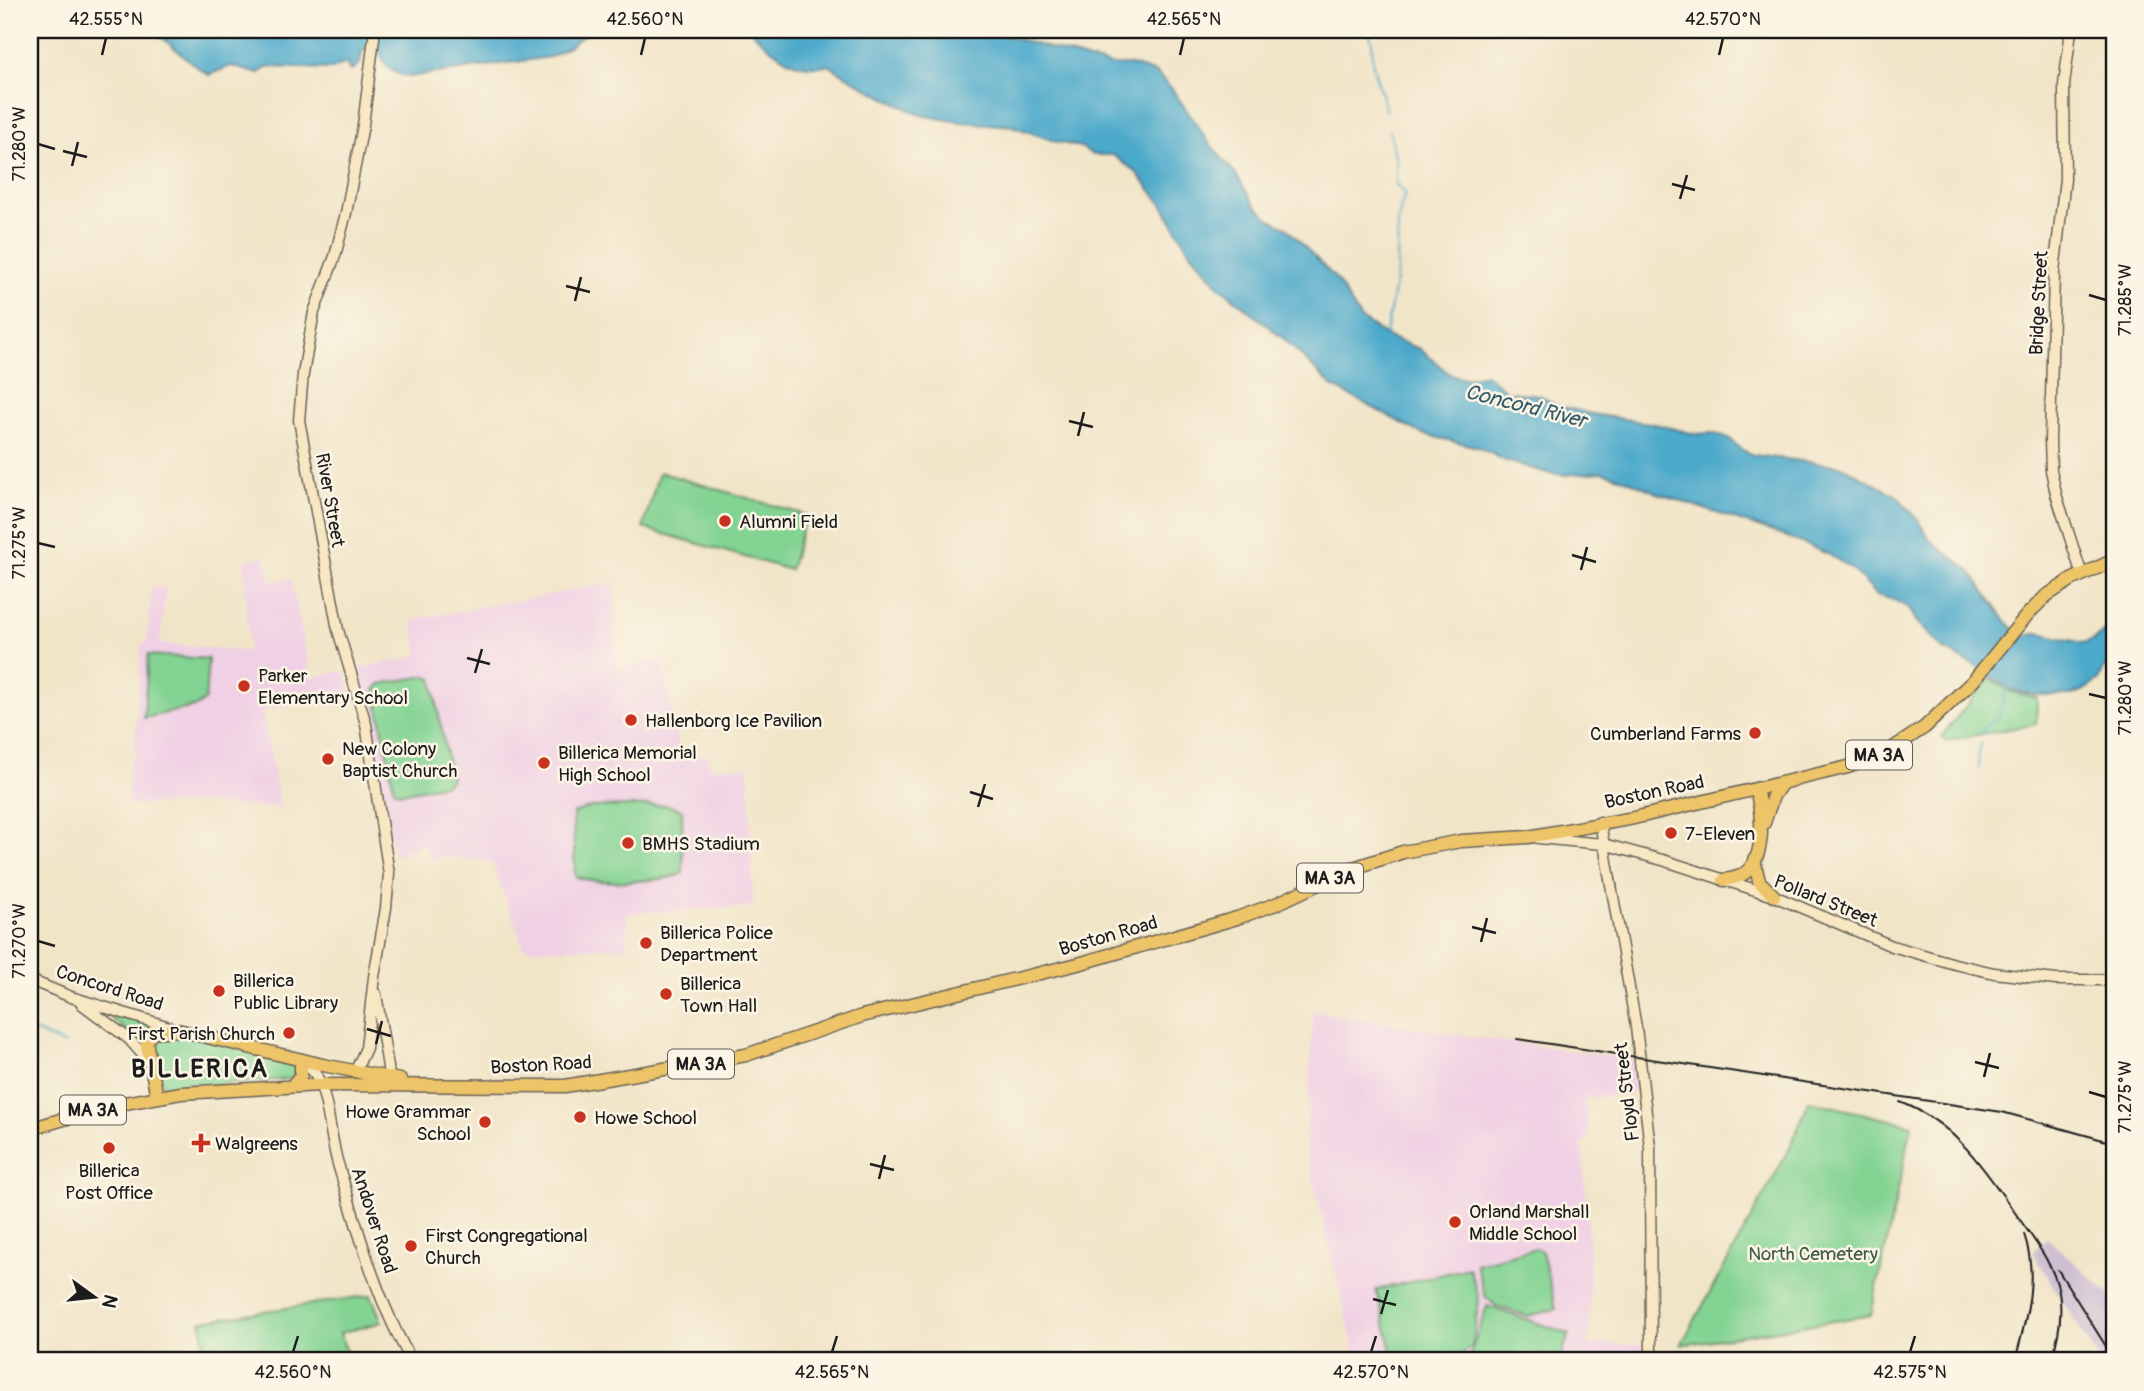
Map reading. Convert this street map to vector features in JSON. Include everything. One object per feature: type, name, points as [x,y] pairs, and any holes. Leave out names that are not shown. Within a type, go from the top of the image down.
[{"type":"main road","name":"River Street","points":[[355,1072],[366,1048],[389,874],[366,724],[338,630],[299,420],[303,374],[314,312],[335,256],[346,213],[363,125],[375,30]]},
{"type":"main road","name":"Bridge Street","points":[[2071,30],[2064,85],[2065,179],[2054,272],[2050,440],[2051,470],[2056,494],[2082,575]]},
{"type":"main road","name":"Boston Road","points":[[30,1129],[79,1113],[157,1097],[232,1088],[387,1082],[433,1086],[565,1086],[747,1055],[862,1016],[1079,964],[1237,918],[1276,904],[1350,869],[1404,852],[1461,841],[1528,837],[1634,818],[1848,767],[1890,750],[1926,727],[1974,680],[2046,596],[2114,560]]},
{"type":"main road","points":[[1724,880],[1742,876],[1750,868],[1773,796],[1782,783]]},
{"type":"main road","points":[[1756,789],[1763,826]]},
{"type":"main road","name":"Floyd Street","points":[[1600,822],[1636,1027],[1650,1147],[1651,1361]]},
{"type":"main road","name":"Pollard Street","points":[[1528,837],[1604,844],[1624,849],[1774,896],[1892,946],[1955,964],[2036,978],[2114,981]]},
{"type":"main road","points":[[1608,867],[1616,854],[1624,849]]},
{"type":"main road","points":[[1754,860],[1759,881],[1774,896]]},
{"type":"main road","name":"River Street","points":[[374,977],[387,1082]]},
{"type":"main road","name":"Concord Road","points":[[30,980],[71,997],[178,1030],[387,1082]]},
{"type":"main road","points":[[71,997],[129,1039],[149,1062]]},
{"type":"main road","name":"Concord Road","points":[[149,1062],[146,1041],[149,1034],[158,1030],[178,1030]]},
{"type":"main road","points":[[301,1060],[315,1073],[320,1085]]},
{"type":"main road","points":[[292,1086],[301,1075],[301,1060]]},
{"type":"main road","name":"MA 3A","points":[[149,1062],[157,1097]]},
{"type":"main road","name":"Andover Road","points":[[320,1085],[337,1160],[360,1232],[393,1327],[412,1361]]},
{"type":"shaded area","name":"Parker Elementary School","points":[[264,556],[271,582],[291,578],[311,678],[344,671],[351,693],[262,711],[281,808],[200,803],[127,805],[130,759],[134,759],[141,643],[147,643],[151,587],[166,587],[160,644],[249,651],[244,562]]},
{"type":"shaded area","name":"Billerica Memorial High School","points":[[614,583],[616,669],[662,660],[682,759],[709,755],[710,768],[749,766],[753,907],[627,913],[627,947],[524,949],[492,862],[441,855],[433,861],[424,844],[394,856],[359,668],[419,656],[412,620]]},
{"type":"shaded area","name":"Orland Marshall Middle School","points":[[1313,1011],[1633,1059],[1636,1091],[1585,1099],[1589,1140],[1582,1142],[1590,1263],[1589,1344],[1645,1345],[1644,1361],[1357,1361],[1306,1150]]},
{"type":"shaded area","points":[[2047,1238],[2114,1298],[2114,1361],[2100,1361],[2032,1252]]},
{"type":"green space","name":"Alumni Field","points":[[659,472],[806,515],[790,570],[643,528]]},
{"type":"green space","points":[[148,655],[208,659],[205,700],[198,706],[144,718]]},
{"type":"green space","points":[[426,676],[432,679],[451,779],[446,784],[401,793],[394,790],[375,690],[380,684]]},
{"type":"green space","points":[[1989,678],[2011,692],[2037,698],[2036,724],[1945,741],[1941,737]]},
{"type":"green space","name":"BMHS Stadium","points":[[667,805],[682,810],[683,873],[661,879],[629,881],[597,881],[575,876],[573,813],[592,807]]},
{"type":"green space","points":[[102,1011],[289,1062],[296,1068],[294,1076],[289,1079],[164,1088],[150,1050]]},
{"type":"green space","name":"North Cemetery","points":[[1809,1101],[1912,1125],[1871,1315],[1681,1345],[1790,1148]]},
{"type":"green space","points":[[1537,1248],[1542,1252],[1556,1309],[1528,1316],[1496,1306],[1485,1296],[1476,1264]]},
{"type":"green space","points":[[1469,1268],[1479,1299],[1472,1346],[1455,1361],[1395,1361],[1376,1290]]},
{"type":"green space","points":[[371,1295],[382,1322],[340,1333],[350,1361],[207,1361],[201,1321]]},
{"type":"green space","points":[[1487,1306],[1569,1334],[1560,1361],[1468,1361]]},
{"type":"water","points":[[149,30],[590,30],[550,57],[409,77],[389,68],[379,50],[362,51],[360,64],[350,71],[346,63],[332,69],[267,67],[258,74],[231,66],[209,75]]},
{"type":"water","name":"Concord River","points":[[749,30],[987,30],[1090,60],[1110,65],[1131,65],[1156,73],[1172,89],[1209,143],[1235,173],[1255,205],[1270,219],[1286,227],[1337,280],[1360,318],[1386,336],[1420,349],[1451,375],[1466,378],[1486,374],[1507,392],[1540,395],[1555,405],[1592,414],[1655,424],[1695,434],[1713,433],[1730,439],[1742,450],[1753,455],[1842,466],[1897,496],[1917,518],[1931,541],[1970,571],[2006,621],[2022,637],[2039,633],[2083,643],[2093,640],[2114,624],[2114,665],[2105,666],[2099,680],[2072,695],[2035,695],[2012,690],[1972,664],[1944,650],[1915,620],[1910,609],[1877,595],[1852,569],[1828,554],[1785,536],[1660,494],[1623,478],[1602,472],[1564,475],[1547,473],[1506,461],[1478,447],[1422,434],[1332,386],[1285,340],[1220,287],[1188,249],[1164,207],[1136,172],[1113,155],[1093,155],[1081,147],[1057,142],[1012,126],[960,122],[920,115],[828,65],[803,66],[793,63],[776,53]]},
{"type":"waterway","points":[[1368,30],[1372,41],[1373,66],[1386,111]]},
{"type":"waterway","points":[[1386,336],[1397,270],[1398,222],[1405,194],[1396,184],[1396,159],[1389,130]]},
{"type":"waterway","points":[[1981,733],[1999,716],[2007,685]]},
{"type":"waterway","points":[[1979,768],[1978,753],[1981,743]]},
{"type":"waterway","points":[[30,1029],[65,1045]]},
{"type":"railway","points":[[1517,1039],[2002,1112],[2114,1143]]},
{"type":"railway","points":[[1900,1102],[1937,1122],[1968,1150],[1994,1182],[2042,1252],[2056,1281],[2060,1301],[2059,1327],[2051,1361]]},
{"type":"railway","points":[[2015,1361],[2027,1314],[2031,1282],[2024,1234]]},
{"type":"railway","points":[[2058,1270],[2114,1359]]},
{"type":"place","name":"Alumni Field","points":[[725,521]]},
{"type":"place","name":"Parker Elementary School","points":[[244,686]]},
{"type":"place","name":"Hallenborg Ice Pavilion","points":[[631,720]]},
{"type":"place","name":"Cumberland Farms","points":[[1755,733]]},
{"type":"place","name":"New Colony Baptist Church","points":[[328,759]]},
{"type":"place","name":"Billerica Memorial High School","points":[[544,763]]},
{"type":"place","name":"7-Eleven","points":[[1671,833]]},
{"type":"place","name":"BMHS Stadium","points":[[628,843]]},
{"type":"place","name":"Billerica Police Department","points":[[646,943]]},
{"type":"place","name":"Billerica Public Library","points":[[219,991]]},
{"type":"place","name":"Billerica Town Hall","points":[[666,994]]},
{"type":"place","name":"First Parish Church","points":[[289,1033]]},
{"type":"place","name":"Howe School","points":[[580,1117]]},
{"type":"place","name":"Howe Grammar School","points":[[485,1122]]},
{"type":"place","name":"Walgreens","points":[[201,1143]]},
{"type":"place","name":"Billerica Post Office","points":[[109,1148]]},
{"type":"place","name":"Orland Marshall Middle School","points":[[1455,1222]]},
{"type":"place","name":"First Congregational Church","points":[[411,1246]]},
{"type":"district","name":"BILLERICA","points":[[200,1068]]}]
